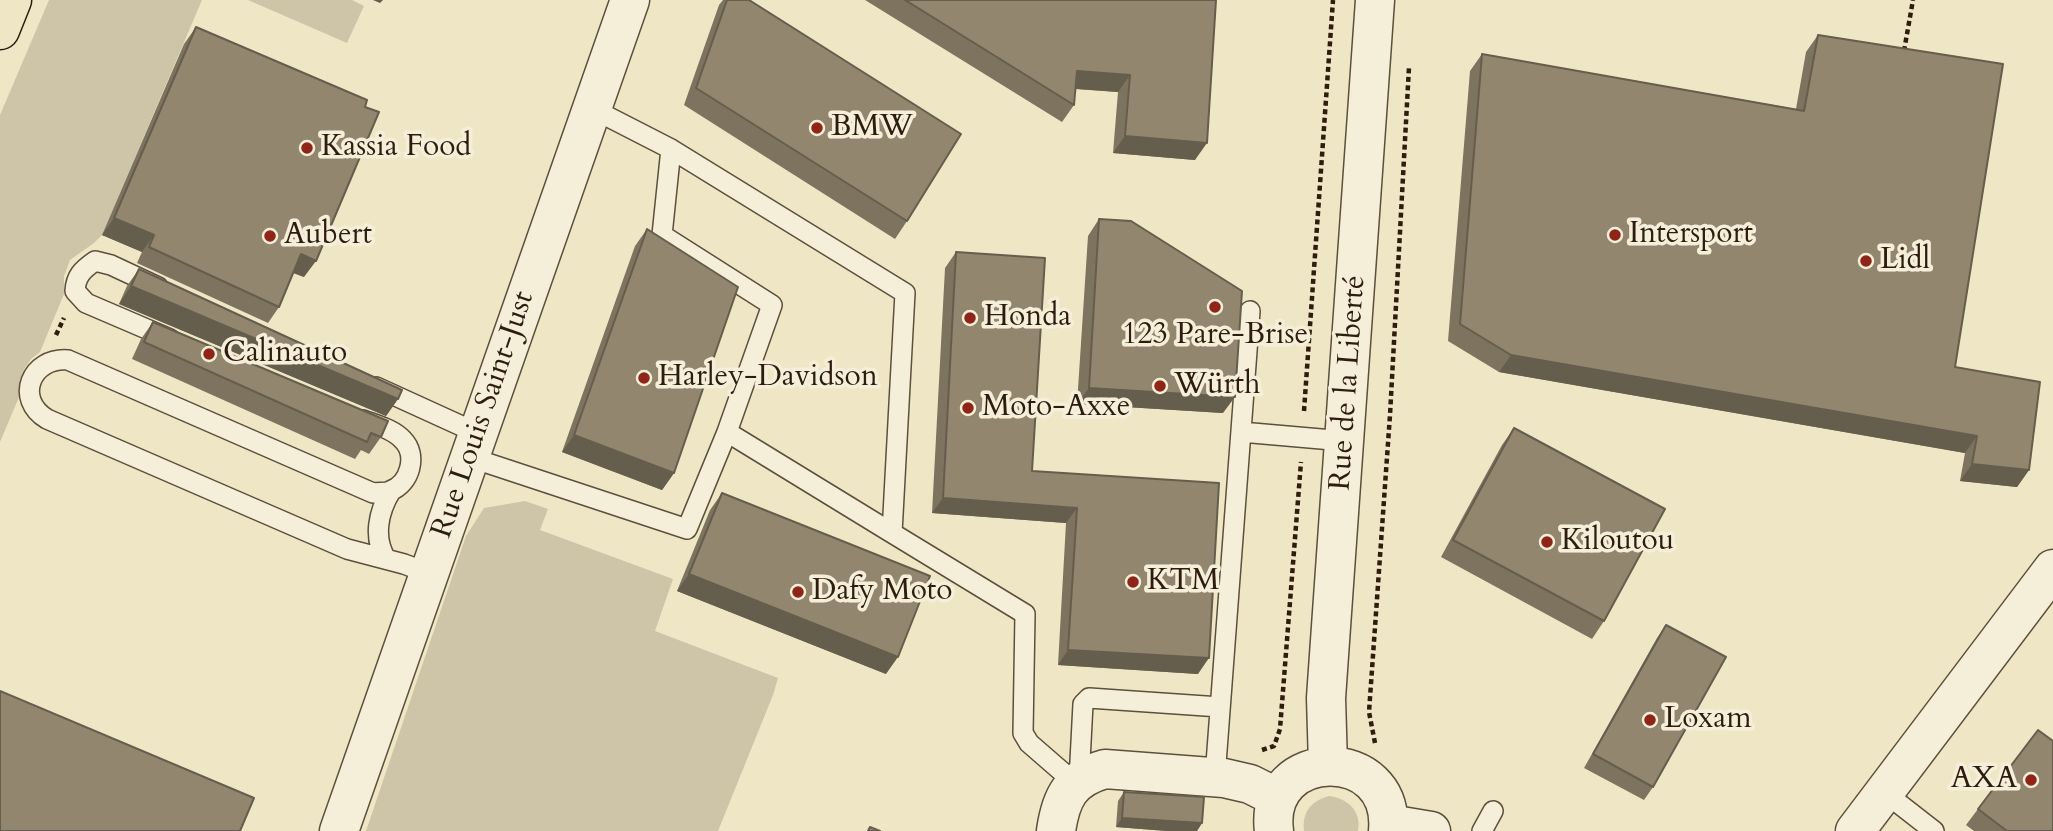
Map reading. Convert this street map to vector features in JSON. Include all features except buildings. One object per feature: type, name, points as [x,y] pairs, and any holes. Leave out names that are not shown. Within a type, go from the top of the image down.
[{"type":"highway","points":[[0,30],[12,0]]},
{"type":"street","name":"Rue Louis Saint-Just","points":[[339,831],[629,0]]},
{"type":"street","name":"Rue de la Liberté","points":[[1328,765],[1326,698],[1375,0]]},
{"type":"street","points":[[1855,831],[2053,569]]},
{"type":"street","points":[[1056,831],[1060,808],[1077,781],[1105,769],[1215,777],[1250,784],[1276,815],[1288,784],[1302,773],[1328,765],[1353,770],[1368,779],[1384,799],[1388,828],[1431,831]]},
{"type":"lane","points":[[591,108],[671,149],[905,293],[892,533]]},
{"type":"lane","points":[[364,381],[473,445],[687,529],[727,432],[772,305],[662,235],[671,149]]},
{"type":"lane","points":[[174,294],[111,265],[95,261],[83,269],[76,279],[75,291],[86,303],[189,346]]},
{"type":"lane","points":[[1215,777],[1250,311]]},
{"type":"lane","points":[[391,491],[373,493],[68,360],[58,359],[44,364],[35,373],[30,385],[30,401],[35,412],[47,419],[347,549],[428,573]]},
{"type":"lane","points":[[344,412],[395,433],[405,441],[410,451],[411,466],[404,482],[391,491],[382,505],[378,540],[379,548],[386,559]]},
{"type":"lane","points":[[727,432],[1024,614],[1023,733],[1029,743],[1077,781]]},
{"type":"lane","points":[[1241,432],[1344,441]]},
{"type":"lane","points":[[1077,781],[1083,704],[1089,698],[1220,707]]},
{"type":"lane","points":[[1884,792],[1934,831]]},
{"type":"lane","points":[[1482,831],[1493,811]]},
{"type":"path","points":[[1904,55],[1913,0]]},
{"type":"path","points":[[1379,753],[1371,732],[1369,712],[1390,415],[1410,60]]},
{"type":"path","points":[[44,364],[75,291]]},
{"type":"shaded area","points":[[49,0],[202,0],[102,235],[70,260],[64,276],[64,294],[40,352],[23,371],[19,397],[0,442],[0,115]]},
{"type":"shaded area","points":[[248,0],[352,0],[364,6],[347,43]]},
{"type":"shaded area","points":[[525,501],[548,509],[540,530],[673,579],[655,631],[778,678],[718,831],[366,831],[466,536],[484,508]]},
{"type":"shaded area","points":[[1329,796],[1336,797],[1352,807],[1358,817],[1358,831],[1304,831],[1309,808]]},
{"type":"place","name":"BMW","points":[[817,128]]},
{"type":"place","name":"Kassia Food","points":[[307,148]]},
{"type":"place","name":"Intersport","points":[[1615,235]]},
{"type":"place","name":"Aubert","points":[[270,236]]},
{"type":"place","name":"Lidl","points":[[1866,261]]},
{"type":"place","name":"123 Pare-Brise","points":[[1215,307]]},
{"type":"place","name":"Honda","points":[[970,318]]},
{"type":"place","name":"Calinauto","points":[[209,354]]},
{"type":"place","name":"Harley-Davidson","points":[[644,378]]},
{"type":"place","name":"Würth","points":[[1160,386]]},
{"type":"place","name":"Moto-Axxe","points":[[968,408]]},
{"type":"place","name":"Kiloutou","points":[[1547,542]]},
{"type":"place","name":"KTM","points":[[1133,582]]},
{"type":"place","name":"Dafy Moto","points":[[798,592]]},
{"type":"place","name":"Loxam","points":[[1650,720]]},
{"type":"place","name":"AXA","points":[[2031,780]]}]
